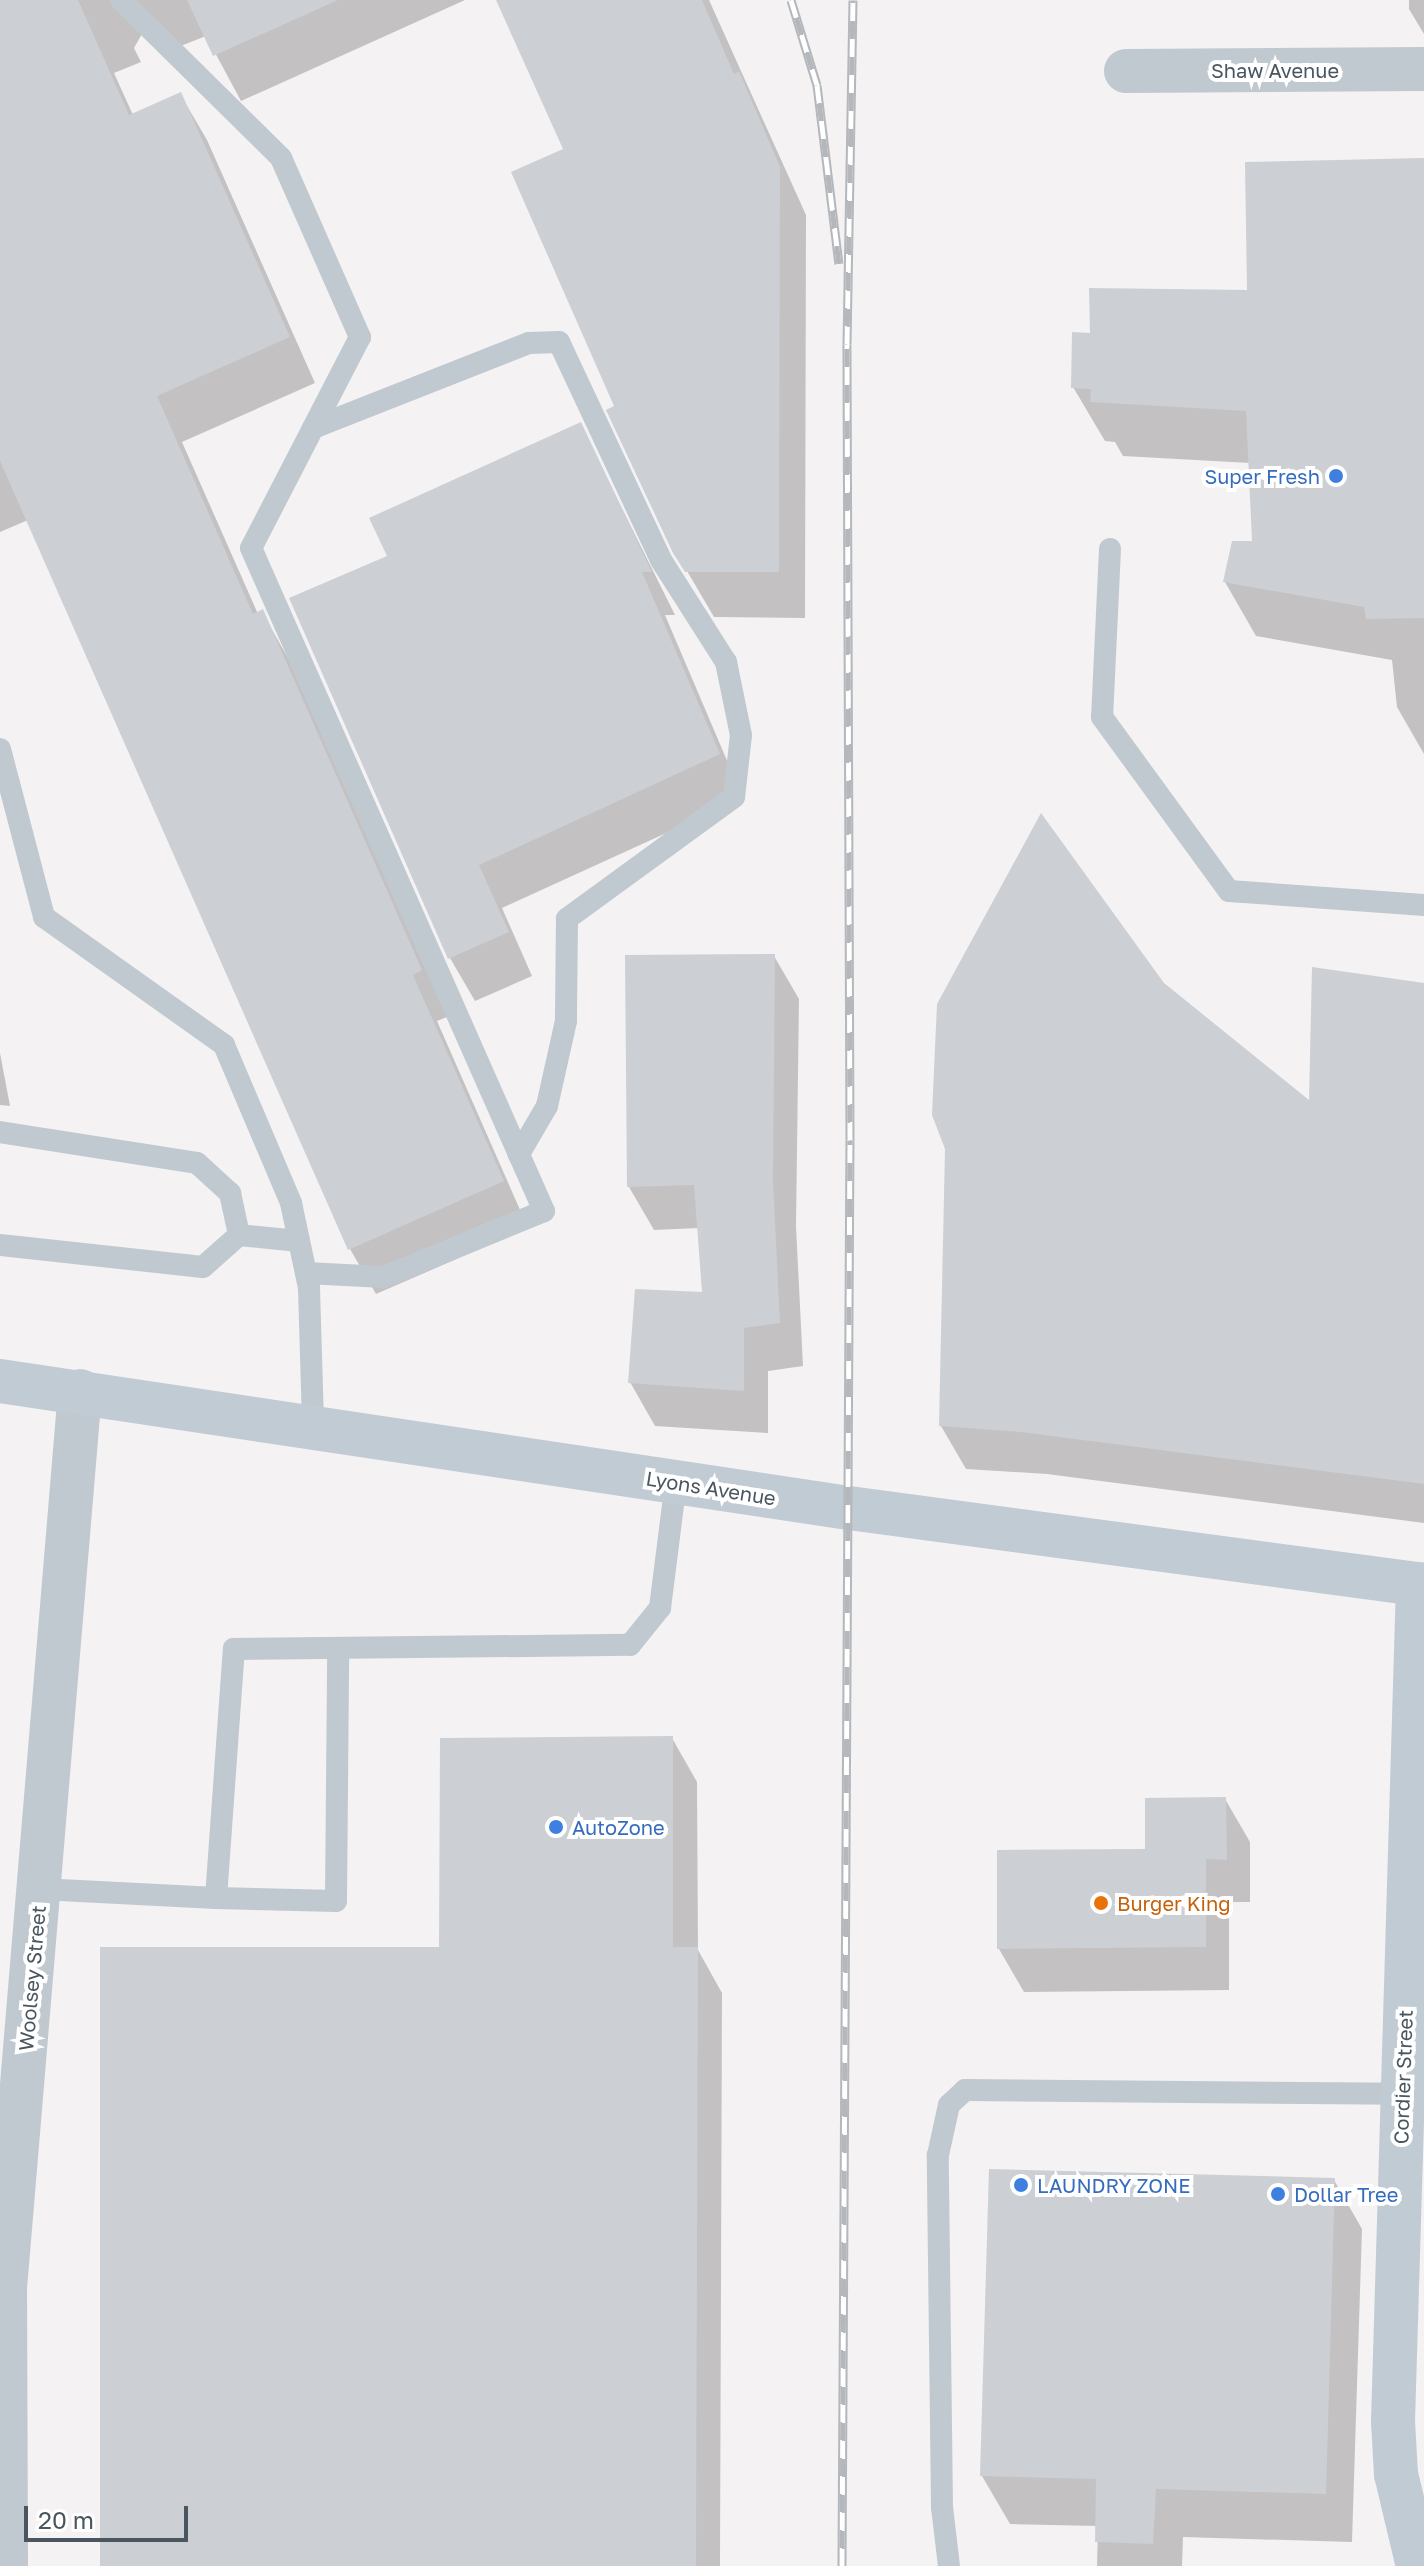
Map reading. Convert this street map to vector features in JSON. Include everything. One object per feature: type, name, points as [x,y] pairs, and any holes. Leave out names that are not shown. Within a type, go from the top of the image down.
[{"type":"main road","name":"Lyons Avenue","points":[[0,1381],[676,1482],[1421,1585]]},
{"type":"main road","name":"Cordier Street","points":[[1418,2566],[1396,2474],[1393,2421],[1402,2094],[1415,1991],[1421,1585]]},
{"type":"street","name":"Shaw Avenue","points":[[1126,71],[1424,69]]},
{"type":"street","name":"Woolsey Street","points":[[6,2566],[5,2288],[80,1391]]},
{"type":"lane","points":[[121,0],[281,158],[360,337],[251,548],[544,1211],[384,1277],[306,1273]]},
{"type":"lane","points":[[313,428],[529,343],[559,342],[661,560],[726,662],[741,735],[734,797],[567,919],[566,1021],[547,1106],[519,1154]]},
{"type":"lane","points":[[1110,549],[1102,717],[1229,891],[1424,905]]},
{"type":"lane","points":[[0,749],[44,917],[224,1045],[291,1203],[306,1273],[313,1426]]},
{"type":"lane","points":[[0,1132],[197,1163],[230,1193],[239,1235]]},
{"type":"lane","points":[[0,1245],[203,1267],[239,1235],[299,1241]]},
{"type":"lane","points":[[216,1898],[234,1649],[630,1645],[660,1608],[676,1482]]},
{"type":"lane","points":[[40,1889],[336,1901],[338,1648]]},
{"type":"lane","points":[[949,2566],[942,2507],[938,2155],[949,2105],[965,2090],[1402,2094]]},
{"type":"building","points":[[0,0],[78,0],[129,115],[181,92],[290,337],[157,396],[253,614],[263,609],[422,970],[413,975],[504,1181],[348,1250],[0,461]]},
{"type":"building","points":[[187,0],[338,0],[213,56]]},
{"type":"building","points":[[496,0],[702,0],[734,74],[739,71],[780,167],[779,572],[685,572],[673,553],[606,410],[614,406],[511,172],[563,149]]},
{"type":"building","name":"Super Fresh","points":[[1424,158],[1424,618],[1366,619],[1364,607],[1223,582],[1232,541],[1252,541],[1246,411],[1090,402],[1091,389],[1071,388],[1072,332],[1090,333],[1089,288],[1247,290],[1245,162]]},
{"type":"building","points":[[581,422],[652,572],[642,572],[720,754],[479,865],[509,932],[448,959],[289,598],[387,556],[369,518]]},
{"type":"building","points":[[1041,813],[1164,983],[1309,1100],[1312,967],[1424,983],[1424,1484],[1021,1432],[939,1426],[945,1149],[932,1115],[937,1004]]},
{"type":"building","points":[[775,954],[773,1181],[780,1323],[744,1328],[744,1391],[628,1383],[635,1289],[702,1292],[694,1185],[627,1187],[625,955]]},
{"type":"building","points":[[673,1736],[673,1947],[698,1947],[696,2566],[100,2566],[100,1947],[439,1947],[440,1738]]},
{"type":"building","name":"Burger King","points":[[1226,1797],[1227,1860],[1206,1859],[1206,1947],[997,1949],[997,1850],[1145,1849],[1145,1798]]},
{"type":"building","points":[[989,2169],[1335,2178],[1326,2494],[1156,2489],[1153,2544],[1095,2542],[1096,2479],[980,2476]]},
{"type":"railway","points":[[791,0],[817,85],[839,264]]},
{"type":"railway","points":[[842,2566],[850,1140],[847,344],[853,0]]},
{"type":"place","name":"Super Fresh","points":[[1336,476]]},
{"type":"place","name":"AutoZone","points":[[556,1827]]},
{"type":"place","name":"Burger King","points":[[1101,1903]]},
{"type":"place","name":"LAUNDRY ZONE","points":[[1021,2185]]},
{"type":"place","name":"Dollar Tree","points":[[1278,2194]]}]
